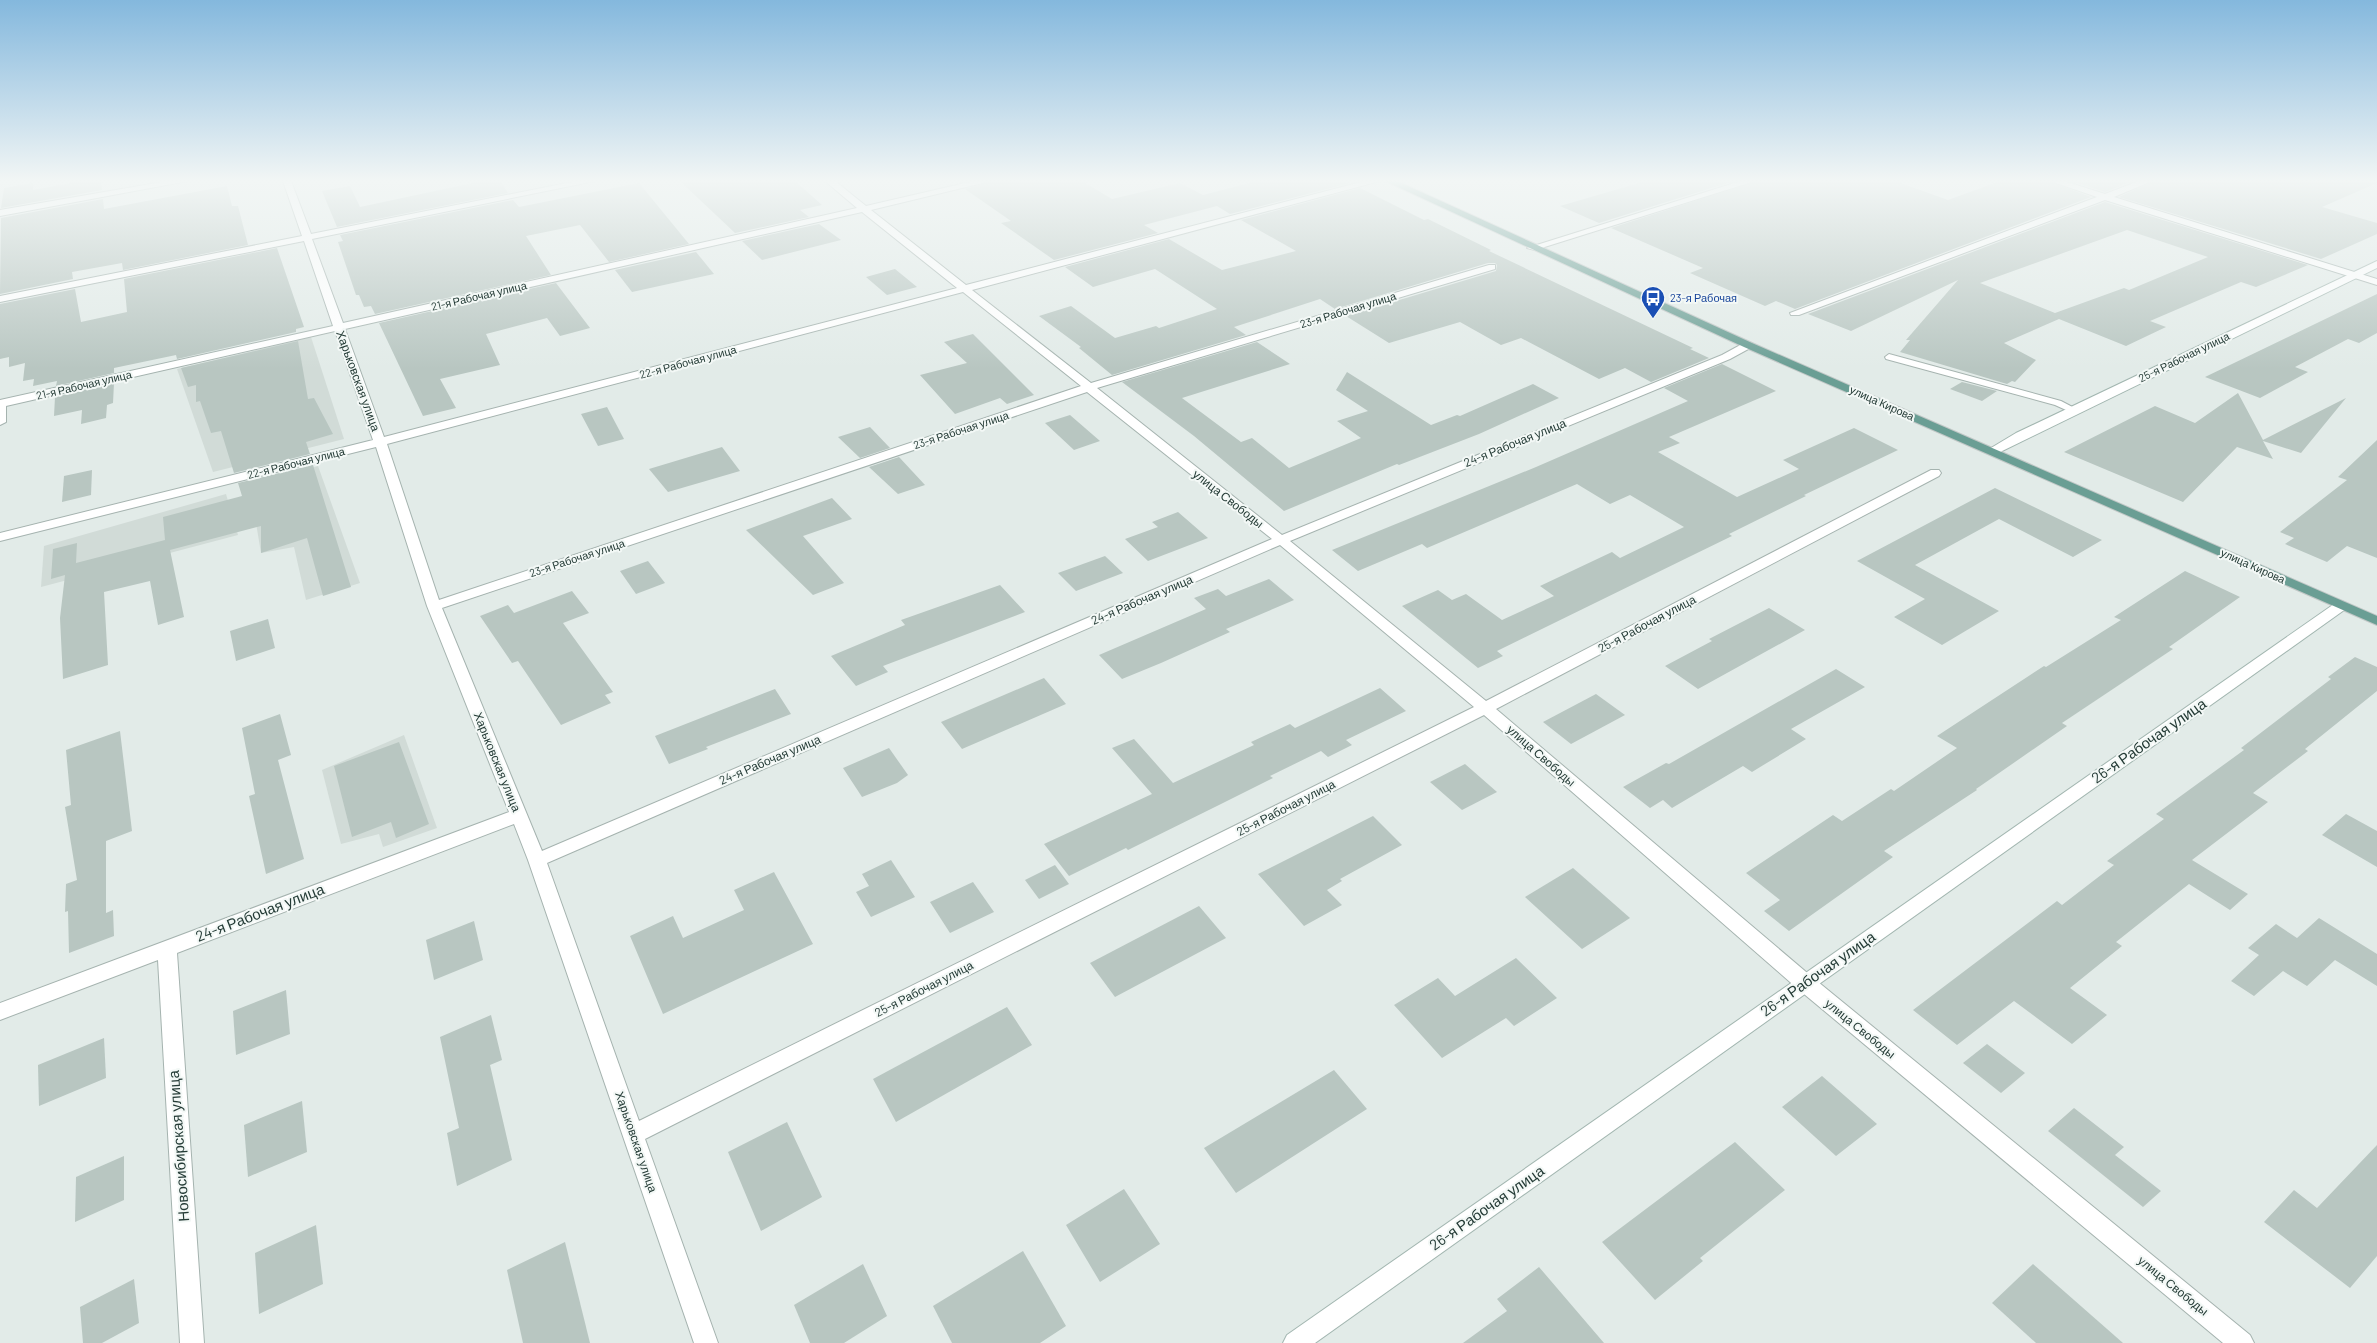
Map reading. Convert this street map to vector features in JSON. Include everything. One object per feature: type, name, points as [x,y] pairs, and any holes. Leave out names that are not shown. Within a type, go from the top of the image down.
[{"type":"main road","name":"улица Кирова","points":[[1523,244],[1748,345],[2377,621]]},
{"type":"street","points":[[0,299],[278,244]]},
{"type":"street","name":"Харьковская улица","points":[[309,244],[380,442],[434,606],[537,860],[706,1343]]},
{"type":"street","name":"21-я Рабочая улица","points":[[0,403],[713,244]]},
{"type":"street","name":"улица Свободы","points":[[908,244],[967,289],[1087,388],[1281,540],[1485,708],[1805,983],[2242,1343]]},
{"type":"street","name":"22-я Рабочая улица","points":[[0,537],[380,442],[1139,244]]},
{"type":"street","points":[[1532,248],[1546,244]]},
{"type":"street","points":[[1795,313],[1980,244]]},
{"type":"street","points":[[2256,244],[2377,282]]},
{"type":"street","name":"25-я Рабочая улица","points":[[1992,451],[2377,264]]},
{"type":"street","name":"23-я Рабочая улица","points":[[434,606],[1087,388],[1492,267]]},
{"type":"street","name":"24-я Рабочая улица","points":[[537,860],[1281,540],[1726,357],[1748,345]]},
{"type":"street","points":[[0,403],[0,422]]},
{"type":"street","name":"25-я Рабочая улица","points":[[633,1134],[1485,708],[1935,473]]},
{"type":"street","name":"26-я Рабочая улица","points":[[1295,1343],[2342,605]]},
{"type":"street","name":"24-я Рабочая улица","points":[[0,1012],[519,816]]},
{"type":"street","name":"Новосибирская улица","points":[[167,948],[192,1343]]},
{"type":"lane","points":[[1890,357],[2058,403],[2075,411]]},
{"type":"shaded area","points":[[311,337],[344,439],[213,472],[177,369]]},
{"type":"shaded area","points":[[318,466],[360,583],[306,600],[294,547],[261,553],[250,487]]},
{"type":"shaded area","points":[[226,494],[238,535],[41,587],[44,546]]},
{"type":"shaded area","points":[[404,735],[437,828],[383,847],[379,834],[341,844],[322,770]]},
{"type":"building","points":[[1,244],[248,245],[123,270],[122,263],[72,272],[73,279],[0,294]]},
{"type":"building","points":[[339,244],[531,244],[551,275],[375,314],[371,306],[364,307],[359,295],[356,295]]},
{"type":"building","points":[[595,244],[689,244],[609,262]]},
{"type":"building","points":[[745,244],[826,244],[762,260]]},
{"type":"building","points":[[1031,244],[1117,244],[1054,260]]},
{"type":"building","points":[[1152,244],[1177,244],[1222,270],[1296,251],[1283,244],[1478,244],[1491,250],[1489,251],[1693,348],[1690,349],[1709,358],[1651,382],[1625,368],[1599,379],[1521,338],[1501,345],[1460,322],[1389,343],[1346,316],[1496,271],[1497,265],[1495,263],[1488,263],[1335,309],[1320,299],[1234,327],[1246,335],[1112,375],[1079,348],[1081,347],[1039,316],[1071,306],[1115,338],[1156,326],[1159,328],[1217,309],[1155,269],[1093,287],[1065,267]]},
{"type":"building","points":[[1647,244],[1968,244],[1795,309],[1776,301],[1765,306],[1690,273],[1703,268]]},
{"type":"building","points":[[1994,244],[2089,244],[1980,283],[2055,313],[2124,288],[2129,290],[2208,257],[2168,244],[2239,244],[2308,265],[2256,287],[2241,282],[2150,321],[2166,327],[2126,346],[2059,319],[2004,343],[2036,360],[2015,382],[2012,381],[2007,384],[1900,352],[1910,340],[1906,340],[1958,280],[1851,331],[1808,314]]},
{"type":"building","points":[[2271,244],[2355,244],[2321,259]]},
{"type":"building","points":[[277,248],[304,327],[296,329],[296,332],[177,359],[176,355],[114,368],[114,373],[56,386],[57,381],[33,386],[34,379],[23,381],[25,363],[9,367],[9,357],[0,359],[0,304],[75,289],[81,322],[127,312],[124,279]]},
{"type":"building","points":[[696,252],[714,274],[632,292],[615,270]]},
{"type":"building","points":[[895,269],[917,287],[887,295],[866,277]]},
{"type":"building","points":[[556,283],[590,328],[560,336],[547,318],[486,334],[500,365],[440,379],[456,408],[423,416],[379,323]]},
{"type":"building","points":[[2377,294],[2377,333],[2359,343],[2348,339],[2295,367],[2308,372],[2260,398],[2205,377]]},
{"type":"building","points":[[973,334],[1034,395],[1007,404],[1000,398],[955,414],[920,375],[967,363],[944,342]]},
{"type":"building","points":[[298,341],[308,399],[314,398],[333,434],[306,442],[310,454],[234,473],[221,431],[211,433],[200,401],[196,402],[196,385],[188,387],[181,368]]},
{"type":"building","points":[[1257,342],[1290,364],[1182,398],[1241,442],[1252,438],[1289,468],[1361,438],[1337,421],[1368,411],[1336,390],[1347,372],[1431,425],[1457,415],[1460,416],[1533,384],[1559,398],[1479,434],[1399,465],[1397,464],[1284,511],[1194,436],[1122,382]]},
{"type":"building","points":[[1722,364],[1776,391],[1669,437],[1680,443],[1658,452],[1737,497],[1799,469],[1783,460],[1854,428],[1898,450],[1804,495],[1806,496],[1729,534],[1732,536],[1497,651],[1503,656],[1478,668],[1402,606],[1438,590],[1452,600],[1466,594],[1502,620],[1554,596],[1540,586],[1612,552],[1620,558],[1684,527],[1630,495],[1610,504],[1577,484],[1427,548],[1422,544],[1358,571],[1332,550],[1536,467],[1688,401],[1664,388]]},
{"type":"building","points":[[1962,382],[1997,391],[1982,401],[1950,389]]},
{"type":"building","points":[[114,383],[113,403],[107,405],[106,418],[81,424],[82,410],[54,416],[55,397]]},
{"type":"building","points":[[2238,393],[2263,440],[2346,398],[2301,453],[2263,441],[2273,459],[2237,447],[2183,502],[2064,452],[2155,406],[2195,423]]},
{"type":"building","points":[[607,407],[624,439],[598,446],[581,414]]},
{"type":"building","points":[[1070,415],[1100,441],[1074,450],[1045,423]]},
{"type":"building","points":[[870,427],[890,448],[860,458],[838,437]]},
{"type":"building","points":[[2377,440],[2377,558],[2347,546],[2327,562],[2285,544],[2294,538],[2280,532],[2347,480],[2338,477]]},
{"type":"building","points":[[722,447],[740,471],[668,492],[649,469]]},
{"type":"building","points":[[899,457],[925,485],[898,494],[869,467]]},
{"type":"building","points":[[313,465],[351,587],[323,596],[307,538],[261,553],[261,526],[170,550],[184,617],[158,625],[150,581],[104,592],[108,665],[63,679],[60,618],[65,575],[51,579],[53,549],[77,543],[76,563],[165,540],[163,517],[242,496],[238,483]]},
{"type":"building","points":[[92,470],[91,495],[62,502],[64,476]]},
{"type":"building","points":[[1995,488],[2102,540],[2073,557],[1999,519],[1915,565],[1999,611],[1942,645],[1894,617],[1925,599],[1857,561]]},
{"type":"building","points":[[832,498],[852,519],[803,536],[844,583],[813,595],[746,530]]},
{"type":"building","points":[[1178,512],[1208,538],[1148,561],[1125,539],[1158,527],[1152,522]]},
{"type":"building","points":[[1105,556],[1123,573],[1076,591],[1058,573]]},
{"type":"building","points":[[648,561],[665,583],[636,594],[620,571]]},
{"type":"building","points":[[2185,571],[2240,597],[2169,647],[2173,649],[2062,723],[2067,726],[1977,790],[1884,851],[1893,857],[1789,931],[1764,911],[1780,900],[1746,873],[1833,815],[1842,821],[1891,789],[1894,791],[1957,748],[1937,736],[2044,666],[2046,667],[2121,620],[2114,617]]},
{"type":"building","points":[[1269,579],[1294,600],[1226,629],[1230,632],[1122,679],[1099,655],[1206,609],[1194,598],[1218,589],[1226,596]]},
{"type":"building","points":[[1000,585],[1025,612],[883,666],[888,672],[856,686],[831,656],[905,625],[901,620]]},
{"type":"building","points":[[572,591],[589,613],[563,623],[613,692],[605,695],[611,703],[561,725],[518,661],[512,663],[480,616],[508,605],[514,613]]},
{"type":"building","points":[[1769,608],[1805,630],[1698,689],[1665,666],[1712,641],[1709,639]]},
{"type":"building","points":[[268,619],[275,648],[236,661],[230,631]]},
{"type":"building","points":[[2355,657],[2377,667],[2377,691],[2305,749],[2308,751],[2253,793],[2268,802],[2192,860],[2248,894],[2230,910],[2189,884],[2116,942],[2122,946],[2070,988],[2107,1015],[2072,1044],[2014,1001],[1957,1045],[1913,1010],[2057,901],[2062,905],[2114,865],[2107,861],[2164,819],[2156,814],[2244,750],[2241,748],[2331,679],[2328,677]]},
{"type":"building","points":[[1836,669],[1865,687],[1791,729],[1806,739],[1752,772],[1743,766],[1672,808],[1663,800],[1650,808],[1623,787],[1666,763],[1669,764]]},
{"type":"building","points":[[1044,678],[1066,704],[962,749],[941,722]]},
{"type":"building","points":[[1380,688],[1406,711],[1346,740],[1352,745],[1328,757],[1321,751],[1270,776],[1273,778],[1128,850],[1126,848],[1069,876],[1044,844],[1152,794],[1112,748],[1134,739],[1173,783],[1254,745],[1251,742],[1290,724],[1295,728]]},
{"type":"building","points":[[775,689],[791,714],[706,747],[708,749],[669,764],[655,736]]},
{"type":"building","points":[[1596,694],[1625,715],[1571,744],[1543,722]]},
{"type":"building","points":[[280,714],[291,755],[278,760],[304,859],[266,874],[249,796],[255,794],[242,728]]},
{"type":"building","points":[[120,731],[132,831],[106,841],[106,913],[113,910],[114,936],[69,953],[68,911],[65,912],[66,884],[77,880],[65,807],[71,805],[66,750]]},
{"type":"building","points":[[399,742],[429,824],[396,838],[391,822],[352,837],[334,766]]},
{"type":"building","points":[[889,748],[908,775],[897,783],[862,797],[843,768]]},
{"type":"building","points":[[1465,764],[1497,792],[1462,810],[1430,782]]},
{"type":"building","points":[[2346,814],[2377,831],[2377,867],[2322,835]]},
{"type":"building","points":[[1373,816],[1402,845],[1340,879],[1342,881],[1327,890],[1342,905],[1304,926],[1258,874]]},
{"type":"building","points":[[891,860],[915,897],[871,917],[856,892],[869,886],[862,874]]},
{"type":"building","points":[[1055,865],[1069,884],[1039,899],[1025,880]]},
{"type":"building","points":[[1573,868],[1630,918],[1582,949],[1525,897]]},
{"type":"building","points":[[774,872],[813,944],[663,1014],[630,936],[673,916],[683,938],[744,910],[734,890]]},
{"type":"building","points":[[973,882],[994,912],[950,933],[930,902]]},
{"type":"building","points":[[1199,906],[1226,938],[1115,997],[1090,963]]},
{"type":"building","points":[[2319,918],[2377,954],[2377,986],[2335,960],[2307,986],[2283,971],[2254,996],[2231,981],[2259,955],[2248,948],[2276,924],[2297,938]]},
{"type":"building","points":[[474,921],[483,960],[434,980],[426,940]]},
{"type":"building","points":[[1516,958],[1557,998],[1514,1026],[1506,1018],[1442,1058],[1394,1005],[1438,978],[1455,996]]},
{"type":"building","points":[[286,990],[290,1034],[236,1055],[233,1011]]},
{"type":"building","points":[[1007,1007],[1032,1045],[896,1122],[873,1079]]},
{"type":"building","points":[[491,1015],[502,1060],[490,1065],[512,1160],[457,1186],[447,1133],[459,1128],[440,1037]]},
{"type":"building","points":[[104,1038],[106,1078],[39,1106],[38,1065]]},
{"type":"building","points":[[1987,1044],[2025,1073],[2001,1093],[1963,1063]]},
{"type":"building","points":[[1334,1070],[1367,1109],[1236,1193],[1204,1148]]},
{"type":"building","points":[[1822,1076],[1877,1124],[1836,1156],[1782,1107]]},
{"type":"building","points":[[302,1101],[307,1152],[248,1177],[244,1125]]},
{"type":"building","points":[[2074,1108],[2124,1147],[2115,1155],[2161,1191],[2143,1207],[2048,1131]]},
{"type":"building","points":[[787,1122],[822,1197],[761,1231],[728,1152]]},
{"type":"building","points":[[1735,1142],[1785,1190],[1700,1258],[1703,1261],[1655,1300],[1602,1242]]},
{"type":"building","points":[[2377,1145],[2377,1256],[2350,1288],[2264,1222],[2294,1190],[2317,1208]]},
{"type":"building","points":[[124,1156],[124,1200],[75,1222],[76,1177]]},
{"type":"building","points":[[1124,1189],[1160,1244],[1100,1282],[1066,1225]]},
{"type":"building","points":[[316,1225],[323,1284],[259,1314],[255,1253]]},
{"type":"building","points":[[565,1242],[590,1343],[523,1343],[507,1270]]},
{"type":"building","points":[[1023,1251],[1066,1326],[1040,1343],[952,1343],[933,1306]]},
{"type":"building","points":[[863,1264],[887,1316],[844,1343],[810,1343],[794,1305]]},
{"type":"building","points":[[2033,1264],[2123,1343],[2036,1343],[1992,1303]]},
{"type":"building","points":[[1539,1267],[1604,1343],[1463,1343],[1507,1311],[1497,1299]]},
{"type":"building","points":[[134,1279],[139,1323],[102,1343],[83,1343],[80,1307]]},
{"type":"place","name":"23-я Рабочая","points":[[1653,319]]}]
